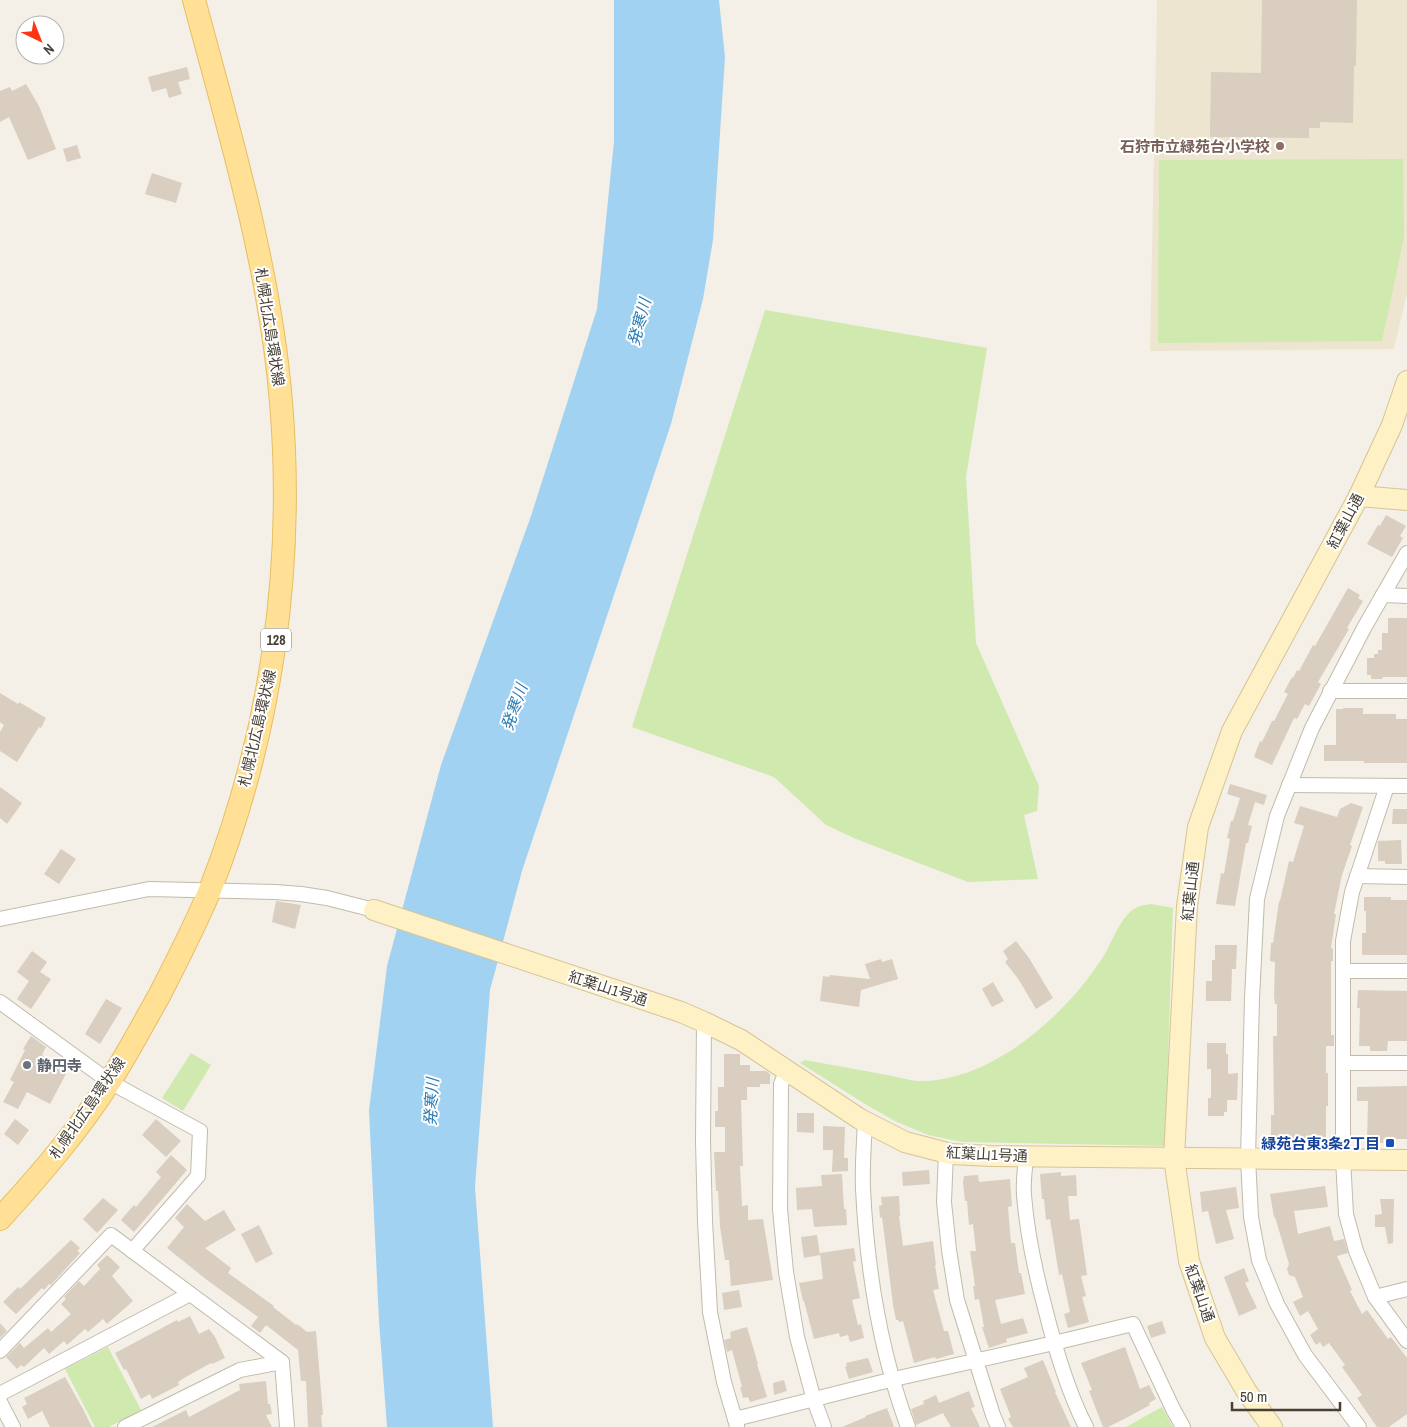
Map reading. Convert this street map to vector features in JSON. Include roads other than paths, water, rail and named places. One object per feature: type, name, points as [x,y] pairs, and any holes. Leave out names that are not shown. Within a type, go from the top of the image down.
[{"type":"main road","name":"札幌北広島環状線","points":[[0,1219],[69,1138],[110,1082],[180,956],[210,891],[239,808],[256,746],[279,622],[286,500],[281,400],[275,347],[254,233],[194,0]]},
{"type":"street","name":"紅葉山通","points":[[1272,1427],[1247,1392],[1216,1338],[1189,1261],[1174,1158],[1186,906],[1198,827],[1232,730],[1359,496],[1392,425],[1407,381]]},
{"type":"street","points":[[1359,496],[1407,500]]},
{"type":"street","points":[[1359,1427],[1305,1355],[1277,1304],[1260,1260],[1251,1216],[1248,1158],[1252,998],[1257,899],[1276,816],[1312,728],[1330,691],[1407,553]]},
{"type":"street","points":[[1383,595],[1407,596]]},
{"type":"street","points":[[1330,691],[1407,692]]},
{"type":"street","points":[[1289,785],[1407,786]]},
{"type":"street","points":[[1387,786],[1352,892],[1343,941],[1344,1159],[1346,1214],[1356,1251],[1375,1297],[1407,1341]]},
{"type":"street","points":[[1357,876],[1407,877]]},
{"type":"street","points":[[0,919],[149,889],[301,894],[327,898],[374,910]]},
{"type":"street","name":"紅葉山1号通","points":[[374,910],[655,1003],[704,1022],[741,1040],[865,1121],[905,1142],[946,1153],[1026,1157],[1407,1160]]},
{"type":"street","points":[[1343,971],[1407,971]]},
{"type":"street","points":[[0,1002],[110,1082],[200,1131],[198,1176],[132,1251]]},
{"type":"street","points":[[704,1022],[703,1141],[710,1312],[724,1382],[736,1423],[894,1379],[1133,1324],[1183,1427]]},
{"type":"street","points":[[1343,1063],[1407,1063]]},
{"type":"street","points":[[787,1070],[781,1084],[780,1209],[786,1272],[797,1337],[814,1400],[824,1427]]},
{"type":"street","points":[[865,1121],[863,1188],[868,1249],[882,1339],[908,1427]]},
{"type":"street","points":[[946,1153],[944,1202],[957,1300],[998,1427]]},
{"type":"street","points":[[1026,1157],[1024,1193],[1028,1234],[1039,1287],[1054,1343],[1069,1387],[1086,1427]]},
{"type":"street","points":[[0,1351],[111,1235],[282,1362],[287,1427]]},
{"type":"street","points":[[1375,1297],[1407,1289]]},
{"type":"street","points":[[0,1394],[190,1294]]},
{"type":"street","points":[[125,1427],[240,1370],[282,1362]]},
{"type":"street","points":[[0,1402],[13,1427]]},
{"type":"water","name":"発寒川","points":[[614,0],[719,0],[725,57],[713,240],[703,299],[671,424],[522,871],[490,990],[475,1187],[493,1427],[387,1427],[379,1321],[369,1110],[387,966],[441,765],[531,516],[597,309],[614,141]]},
{"type":"place","name":"石狩市立緑苑台小学校","points":[[1280,146]]},
{"type":"place","name":"静円寺","points":[[27,1065]]},
{"type":"place","name":"緑苑台東3条2丁目","points":[[1390,1143]]}]
